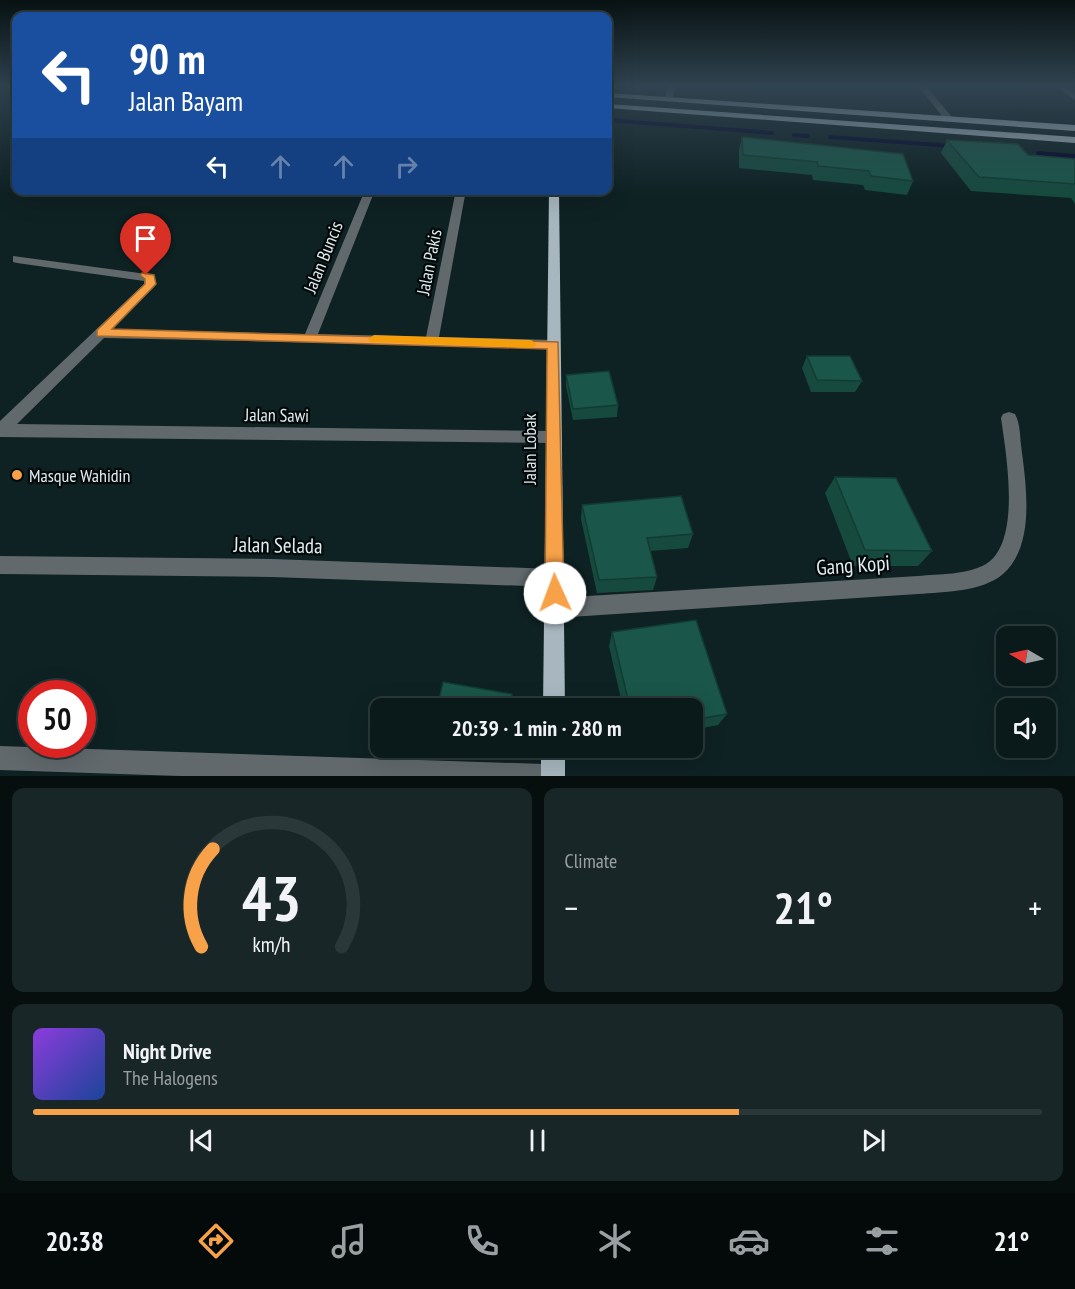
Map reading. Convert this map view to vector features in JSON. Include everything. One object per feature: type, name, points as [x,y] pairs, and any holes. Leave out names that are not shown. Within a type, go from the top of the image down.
[{"type":"main road","points":[[831,122],[1075,140]]},
{"type":"main road","points":[[994,122],[1075,128]]},
{"type":"main road","name":"Jalan Lobak","points":[[554,195],[552,437],[554,698]]},
{"type":"main road","points":[[553,758],[553,776]]},
{"type":"street","name":"Jalan Buncis","points":[[309,338],[368,195]]},
{"type":"street","name":"Jalan Pakis","points":[[432,340],[460,195]]},
{"type":"street","points":[[0,431],[150,284],[150,278],[17,259]]},
{"type":"street","points":[[101,333],[553,345]]},
{"type":"street","name":"Gang Kopi","points":[[555,608],[918,585],[970,579],[986,573],[997,567],[1005,558],[1018,510],[1009,418]]},
{"type":"street","name":"Jalan Sawi","points":[[0,431],[552,437]]},
{"type":"street","name":"Jalan Selada","points":[[0,565],[272,568],[554,578]]},
{"type":"street","points":[[0,758],[544,776]]},
{"type":"building","points":[[742,137],[903,154],[913,181],[871,176],[869,171],[818,166],[817,162],[743,155]]},
{"type":"building","points":[[947,140],[1018,144],[1028,155],[1075,159],[1075,184],[979,177]]},
{"type":"building","points":[[807,356],[850,356],[862,381],[817,380]]},
{"type":"building","points":[[609,371],[618,405],[573,409],[566,375]]},
{"type":"building","points":[[835,477],[896,478],[932,551],[865,550]]},
{"type":"building","points":[[681,496],[693,534],[647,538],[657,577],[599,580],[582,505]]},
{"type":"building","points":[[696,620],[727,714],[703,718],[703,698],[628,698],[612,632]]},
{"type":"building","points":[[443,682],[512,694],[511,698],[439,698]]},
{"type":"waterway","points":[[636,122],[772,133]]},
{"type":"waterway","points":[[794,135],[808,136]]},
{"type":"waterway","points":[[830,137],[953,146]]},
{"type":"waterway","points":[[1038,153],[1075,156]]},
{"type":"slow traffic","points":[[374,339],[531,344]]},
{"type":"place","name":"Masque Wahidin","points":[[17,475]]},
{"type":"route","points":[[146,275],[150,278],[150,284],[101,333],[553,345],[555,593]]}]
